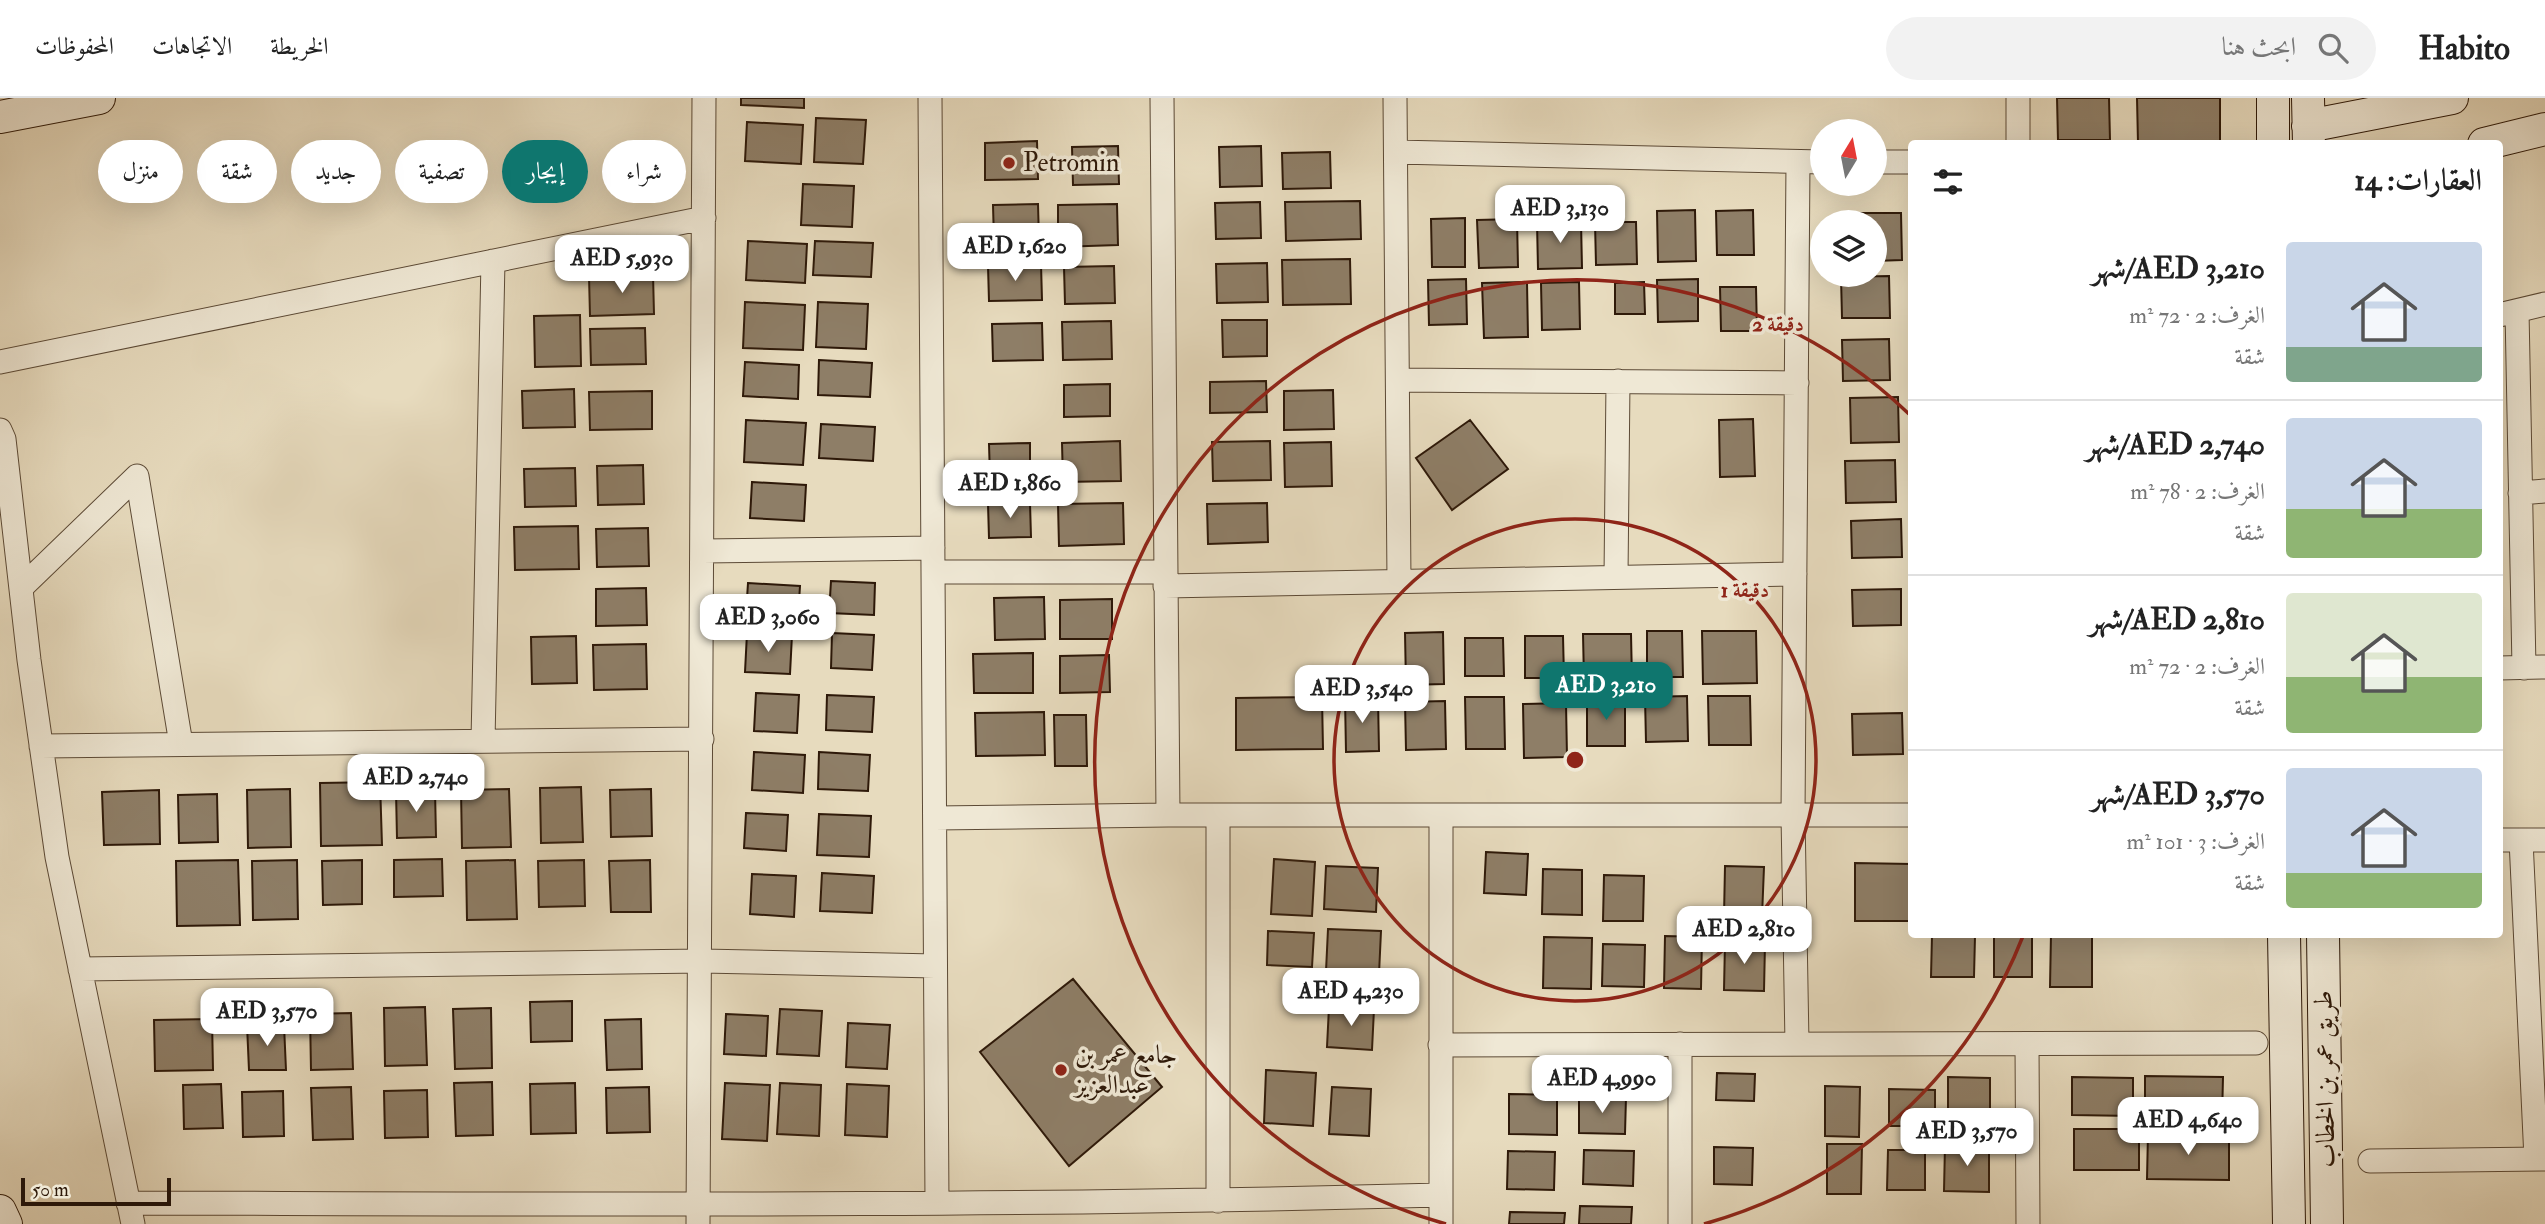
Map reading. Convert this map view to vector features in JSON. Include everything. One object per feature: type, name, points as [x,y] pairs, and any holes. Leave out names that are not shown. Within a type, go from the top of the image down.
[{"type":"main road","points":[[0,117],[99,98]]},
{"type":"main road","points":[[2273,98],[2273,140]]},
{"type":"main road","points":[[2308,122],[2452,98]]},
{"type":"main road","points":[[2500,140],[2545,129]]},
{"type":"main road","name":"طريق عمر بن الخطاب","points":[[2284,938],[2289,1224]]},
{"type":"main road","name":"طريق عمر بن الخطاب","points":[[2323,938],[2327,1224]]},
{"type":"main road","points":[[0,1211],[6,1224]]},
{"type":"street","points":[[698,1214],[702,961],[704,98]]},
{"type":"street","points":[[930,98],[937,1203]]},
{"type":"street","points":[[1162,98],[1168,815]]},
{"type":"street","points":[[1395,98],[1399,581]]},
{"type":"street","points":[[2018,98],[2018,140]]},
{"type":"street","points":[[1396,152],[1810,162]]},
{"type":"street","points":[[1797,1044],[1793,815],[1798,162]]},
{"type":"street","points":[[1887,162],[1908,162]]},
{"type":"street","points":[[0,362],[704,218]]},
{"type":"street","points":[[483,741],[493,261]]},
{"type":"street","points":[[2503,668],[2534,668],[2508,313],[2545,304]]},
{"type":"street","points":[[1398,380],[1797,383]]},
{"type":"street","points":[[1616,577],[1618,382]]},
{"type":"street","points":[[0,430],[4,439],[57,857],[130,1214],[698,1214],[937,1203],[1218,1201],[1440,1195]]},
{"type":"street","points":[[21,588],[137,476],[181,744]]},
{"type":"street","points":[[2520,493],[2545,491]]},
{"type":"street","points":[[703,551],[933,548]]},
{"type":"street","points":[[933,572],[1165,579],[1399,581],[1795,574]]},
{"type":"street","points":[[41,746],[702,739]]},
{"type":"street","points":[[935,818],[1168,815],[1908,815]]},
{"type":"street","points":[[1218,1201],[1219,815]]},
{"type":"street","points":[[1441,815],[1441,1224]]},
{"type":"street","points":[[2370,1161],[2540,1159],[2537,994],[2510,840],[2545,839]]},
{"type":"street","points":[[80,969],[702,961],[935,966]]},
{"type":"street","points":[[1680,1044],[1680,1224]]},
{"type":"street","points":[[2027,1044],[2028,1224]]},
{"type":"street","points":[[1440,1045],[2256,1044]]},
{"type":"building","points":[[741,98],[804,98],[804,108],[741,105]]},
{"type":"building","points":[[2057,98],[2109,98],[2110,140],[2058,140]]},
{"type":"building","points":[[2137,98],[2220,98],[2220,140],[2138,140]]},
{"type":"building","points":[[816,118],[866,120],[863,164],[814,162]]},
{"type":"building","points":[[747,122],[803,125],[801,164],[745,161]]},
{"type":"building","points":[[1037,141],[1038,179],[985,180],[985,143]]},
{"type":"building","points":[[1118,146],[1119,184],[1073,185],[1072,147]]},
{"type":"building","points":[[1261,146],[1262,186],[1220,187],[1219,147]]},
{"type":"building","points":[[1330,152],[1331,188],[1283,189],[1282,153]]},
{"type":"building","points":[[803,184],[854,186],[852,227],[801,225]]},
{"type":"building","points":[[1360,201],[1361,239],[1286,241],[1285,202]]},
{"type":"building","points":[[1260,202],[1261,238],[1216,239],[1215,203]]},
{"type":"building","points":[[1038,204],[1039,240],[994,241],[993,205]]},
{"type":"building","points":[[1117,204],[1118,245],[1058,247],[1058,205]]},
{"type":"building","points":[[1695,210],[1696,261],[1658,262],[1657,211]]},
{"type":"building","points":[[1753,210],[1754,255],[1717,255],[1716,211]]},
{"type":"building","points":[[1887,213],[1901,213],[1902,260],[1887,261]]},
{"type":"building","points":[[1465,218],[1465,267],[1432,267],[1431,219]]},
{"type":"building","points":[[1517,219],[1518,267],[1479,268],[1477,220]]},
{"type":"building","points":[[1581,221],[1582,268],[1538,269],[1537,222]]},
{"type":"building","points":[[1595,222],[1636,222],[1637,264],[1596,265]]},
{"type":"building","points":[[748,241],[807,244],[805,283],[746,280]]},
{"type":"building","points":[[815,241],[873,243],[871,277],[813,275]]},
{"type":"building","points":[[1350,259],[1351,304],[1283,305],[1282,260]]},
{"type":"building","points":[[1267,263],[1268,302],[1217,303],[1216,264]]},
{"type":"building","points":[[1041,264],[1042,300],[989,301],[988,266]]},
{"type":"building","points":[[1114,266],[1115,303],[1065,304],[1064,267]]},
{"type":"building","points":[[653,274],[654,314],[590,316],[589,276]]},
{"type":"building","points":[[1887,276],[1890,318],[1842,318],[1841,287],[1887,287]]},
{"type":"building","points":[[1466,279],[1467,324],[1429,325],[1428,280]]},
{"type":"building","points":[[1698,279],[1698,321],[1658,322],[1657,280]]},
{"type":"building","points":[[1527,282],[1528,337],[1484,338],[1482,283]]},
{"type":"building","points":[[1579,282],[1580,329],[1542,330],[1541,283]]},
{"type":"building","points":[[1644,282],[1645,314],[1615,314],[1615,283]]},
{"type":"building","points":[[1720,287],[1756,287],[1757,331],[1721,331]]},
{"type":"building","points":[[745,302],[805,305],[803,350],[743,348]]},
{"type":"building","points":[[818,302],[868,304],[866,349],[816,347]]},
{"type":"building","points":[[580,315],[581,366],[535,367],[534,316]]},
{"type":"building","points":[[1222,320],[1267,320],[1267,356],[1223,357]]},
{"type":"building","points":[[1111,321],[1112,359],[1063,360],[1062,322]]},
{"type":"building","points":[[1042,323],[1043,360],[993,361],[992,324]]},
{"type":"building","points":[[645,328],[646,364],[591,365],[590,329]]},
{"type":"building","points":[[1889,339],[1890,380],[1843,381],[1842,340]]},
{"type":"building","points":[[819,360],[872,363],[870,397],[818,395]]},
{"type":"building","points":[[745,362],[799,365],[798,399],[743,396]]},
{"type":"building","points":[[1266,381],[1267,412],[1210,413],[1210,382]]},
{"type":"building","points":[[1110,384],[1110,416],[1064,417],[1064,385]]},
{"type":"building","points":[[574,389],[575,427],[523,428],[522,391]]},
{"type":"building","points":[[1333,390],[1334,429],[1284,430],[1284,391]]},
{"type":"building","points":[[652,391],[652,429],[590,430],[589,392]]},
{"type":"building","points":[[1898,397],[1899,442],[1851,443],[1850,398]]},
{"type":"building","points":[[1753,419],[1755,476],[1720,477],[1719,420]]},
{"type":"building","points":[[746,420],[806,423],[803,465],[744,462]]},
{"type":"building","points":[[1470,420],[1508,469],[1452,510],[1416,458]]},
{"type":"building","points":[[821,424],[875,427],[873,461],[819,458]]},
{"type":"building","points":[[1120,441],[1121,481],[1063,482],[1062,443]]},
{"type":"building","points":[[1270,441],[1271,480],[1213,481],[1212,442]]},
{"type":"building","points":[[1331,442],[1332,486],[1285,487],[1284,443]]},
{"type":"building","points":[[1030,443],[1030,476],[990,477],[989,444]]},
{"type":"building","points":[[1895,460],[1896,502],[1846,503],[1845,461]]},
{"type":"building","points":[[643,465],[644,504],[598,505],[597,466]]},
{"type":"building","points":[[575,468],[576,506],[525,507],[524,469]]},
{"type":"building","points":[[752,482],[806,485],[804,521],[750,518]]},
{"type":"building","points":[[1030,503],[1031,537],[989,538],[988,504]]},
{"type":"building","points":[[1123,503],[1124,544],[1059,546],[1058,504]]},
{"type":"building","points":[[1267,503],[1268,542],[1208,544],[1207,504]]},
{"type":"building","points":[[1901,519],[1902,557],[1852,558],[1851,521]]},
{"type":"building","points":[[578,526],[579,569],[515,570],[514,527]]},
{"type":"building","points":[[648,528],[649,566],[597,567],[596,529]]},
{"type":"building","points":[[831,581],[875,583],[874,615],[829,613]]},
{"type":"building","points":[[748,583],[800,586],[798,617],[746,614]]},
{"type":"building","points":[[646,588],[647,625],[596,626],[596,589]]},
{"type":"building","points":[[1901,589],[1901,625],[1853,626],[1852,590]]},
{"type":"building","points":[[1044,597],[1045,639],[995,640],[994,598]]},
{"type":"building","points":[[1112,599],[1112,639],[1060,639],[1060,600]]},
{"type":"building","points":[[1647,631],[1682,631],[1683,677],[1647,677]]},
{"type":"building","points":[[1702,631],[1756,631],[1757,683],[1703,684]]},
{"type":"building","points":[[1443,632],[1444,684],[1406,685],[1405,633]]},
{"type":"building","points":[[747,633],[792,635],[790,674],[745,672]]},
{"type":"building","points":[[832,633],[874,635],[872,670],[831,668]]},
{"type":"building","points":[[1583,634],[1631,634],[1632,680],[1584,680]]},
{"type":"building","points":[[576,636],[577,683],[532,684],[531,637]]},
{"type":"building","points":[[1525,636],[1563,636],[1564,678],[1525,678]]},
{"type":"building","points":[[1465,638],[1503,638],[1504,676],[1465,676]]},
{"type":"building","points":[[646,644],[647,689],[594,690],[593,645]]},
{"type":"building","points":[[1033,653],[1033,693],[974,693],[973,654]]},
{"type":"building","points":[[1109,655],[1110,692],[1060,693],[1060,656]]},
{"type":"building","points":[[756,693],[799,695],[797,733],[754,731]]},
{"type":"building","points":[[827,695],[874,697],[872,732],[826,730]]},
{"type":"building","points":[[1687,696],[1688,741],[1646,742],[1645,697]]},
{"type":"building","points":[[1708,696],[1750,696],[1751,745],[1709,745]]},
{"type":"building","points":[[1322,697],[1323,749],[1236,750],[1236,698]]},
{"type":"building","points":[[1465,697],[1504,697],[1505,749],[1466,749]]},
{"type":"building","points":[[1587,697],[1625,697],[1625,746],[1587,746]]},
{"type":"building","points":[[1345,698],[1378,698],[1379,751],[1346,752]]},
{"type":"building","points":[[1445,701],[1446,749],[1406,750],[1405,702]]},
{"type":"building","points":[[1566,703],[1567,757],[1524,758],[1523,704]]},
{"type":"building","points":[[1044,712],[1045,755],[976,756],[975,713]]},
{"type":"building","points":[[1902,713],[1903,754],[1853,755],[1852,714]]},
{"type":"building","points":[[1054,715],[1086,715],[1087,766],[1055,766]]},
{"type":"building","points":[[754,752],[805,755],[803,793],[752,790]]},
{"type":"building","points":[[819,752],[870,755],[868,791],[818,789]]},
{"type":"building","points":[[380,782],[382,845],[321,846],[320,783]]},
{"type":"building","points":[[581,787],[583,842],[541,843],[540,788]]},
{"type":"building","points":[[290,789],[291,847],[248,848],[247,790]]},
{"type":"building","points":[[509,789],[511,847],[462,848],[461,790]]},
{"type":"building","points":[[651,789],[652,836],[611,837],[610,790]]},
{"type":"building","points":[[159,790],[160,844],[104,845],[102,792]]},
{"type":"building","points":[[435,790],[436,837],[397,838],[396,791]]},
{"type":"building","points":[[217,794],[218,842],[179,843],[178,795]]},
{"type":"building","points":[[746,813],[788,815],[786,851],[744,848]]},
{"type":"building","points":[[819,814],[871,816],[869,857],[817,855]]},
{"type":"building","points":[[1486,852],[1528,854],[1526,895],[1484,893]]},
{"type":"building","points":[[442,859],[443,896],[394,897],[394,860]]},
{"type":"building","points":[[1274,859],[1315,862],[1312,916],[1271,914]]},
{"type":"building","points":[[238,860],[240,925],[177,926],[176,861]]},
{"type":"building","points":[[297,860],[298,919],[253,920],[252,861]]},
{"type":"building","points":[[362,860],[362,904],[323,905],[322,861]]},
{"type":"building","points":[[515,860],[517,919],[467,920],[466,861]]},
{"type":"building","points":[[584,860],[585,906],[539,907],[538,861]]},
{"type":"building","points":[[650,860],[651,912],[611,912],[609,861]]},
{"type":"building","points":[[1855,863],[1908,864],[1908,921],[1855,921]]},
{"type":"building","points":[[1326,866],[1378,868],[1376,912],[1324,909]]},
{"type":"building","points":[[1725,866],[1764,867],[1762,917],[1724,916]]},
{"type":"building","points":[[1543,869],[1582,870],[1582,915],[1542,914]]},
{"type":"building","points":[[822,873],[874,876],[872,913],[820,911]]},
{"type":"building","points":[[752,874],[796,876],[794,917],[750,914]]},
{"type":"building","points":[[1604,875],[1644,876],[1643,921],[1603,921]]},
{"type":"building","points":[[1328,929],[1381,931],[1379,974],[1326,971]]},
{"type":"building","points":[[1268,931],[1314,933],[1312,967],[1267,965]]},
{"type":"building","points":[[1665,936],[1702,937],[1701,989],[1664,988]]},
{"type":"building","points":[[1544,937],[1592,938],[1591,989],[1543,988]]},
{"type":"building","points":[[1932,938],[1975,938],[1974,977],[1931,977]]},
{"type":"building","points":[[1994,938],[2032,938],[2032,977],[1994,977]]},
{"type":"building","points":[[2051,938],[2092,938],[2092,987],[2050,987]]},
{"type":"building","points":[[1725,942],[1765,943],[1764,991],[1724,990]]},
{"type":"building","points":[[1603,944],[1645,945],[1644,987],[1602,986]]},
{"type":"building","points":[[1073,979],[1162,1087],[1069,1166],[980,1052]]},
{"type":"building","points":[[572,1001],[572,1041],[531,1042],[530,1002]]},
{"type":"building","points":[[425,1007],[427,1065],[385,1066],[384,1008]]},
{"type":"building","points":[[1329,1007],[1374,1009],[1372,1050],[1327,1047]]},
{"type":"building","points":[[491,1008],[492,1068],[455,1069],[453,1009]]},
{"type":"building","points":[[780,1009],[822,1011],[819,1056],[777,1054]]},
{"type":"building","points":[[351,1013],[353,1069],[311,1070],[310,1014]]},
{"type":"building","points":[[726,1014],[768,1016],[766,1056],[724,1054]]},
{"type":"building","points":[[212,1019],[213,1070],[155,1071],[154,1020]]},
{"type":"building","points":[[641,1019],[642,1069],[607,1070],[605,1020]]},
{"type":"building","points":[[848,1023],[890,1025],[887,1069],[846,1067]]},
{"type":"building","points":[[247,1025],[284,1025],[286,1070],[249,1070]]},
{"type":"building","points":[[1266,1070],[1316,1073],[1313,1126],[1264,1123]]},
{"type":"building","points":[[1717,1073],[1755,1074],[1754,1101],[1716,1100]]},
{"type":"building","points":[[2145,1076],[2223,1077],[2222,1119],[2145,1118]]},
{"type":"building","points":[[1948,1077],[1990,1078],[1990,1122],[1948,1121]]},
{"type":"building","points":[[2072,1077],[2133,1078],[2133,1116],[2072,1115]]},
{"type":"building","points":[[492,1082],[493,1135],[456,1136],[454,1083]]},
{"type":"building","points":[[575,1083],[576,1133],[531,1134],[530,1084]]},
{"type":"building","points":[[725,1083],[770,1085],[767,1141],[722,1139]]},
{"type":"building","points":[[780,1083],[821,1085],[819,1136],[777,1134]]},
{"type":"building","points":[[221,1084],[223,1128],[184,1129],[183,1085]]},
{"type":"building","points":[[847,1084],[889,1086],[887,1137],[845,1135]]},
{"type":"building","points":[[1825,1086],[1860,1087],[1859,1137],[1825,1136]]},
{"type":"building","points":[[351,1087],[353,1139],[313,1140],[311,1088]]},
{"type":"building","points":[[649,1087],[650,1132],[607,1133],[606,1088]]},
{"type":"building","points":[[1332,1087],[1371,1089],[1369,1136],[1329,1134]]},
{"type":"building","points":[[1889,1089],[1935,1090],[1935,1126],[1889,1126]]},
{"type":"building","points":[[427,1090],[428,1137],[385,1138],[384,1091]]},
{"type":"building","points":[[283,1091],[284,1136],[243,1137],[242,1092]]},
{"type":"building","points":[[1509,1094],[1557,1095],[1557,1135],[1509,1134]]},
{"type":"building","points":[[1579,1096],[1626,1097],[1625,1134],[1579,1133]]},
{"type":"building","points":[[2074,1129],[2139,1129],[2139,1170],[2074,1170]]},
{"type":"building","points":[[2148,1133],[2229,1134],[2229,1180],[2147,1179]]},
{"type":"building","points":[[1827,1144],[1862,1144],[1861,1194],[1827,1194]]},
{"type":"building","points":[[1945,1145],[1989,1145],[1989,1192],[1944,1191]]},
{"type":"building","points":[[1714,1147],[1753,1148],[1752,1185],[1714,1184]]},
{"type":"building","points":[[1584,1150],[1634,1151],[1633,1186],[1583,1184]]},
{"type":"building","points":[[1888,1150],[1925,1150],[1925,1190],[1887,1190]]},
{"type":"building","points":[[1508,1151],[1555,1152],[1554,1190],[1507,1189]]},
{"type":"building","points":[[1580,1206],[1632,1207],[1631,1224],[1579,1224]]},
{"type":"building","points":[[1510,1212],[1565,1213],[1564,1224],[1509,1224]]},
{"type":"place","name":"Petromin","points":[[1009,163]]},
{"type":"place","name":"جامع عمر بن عبدالعزيز","points":[[1061,1070]]}]
